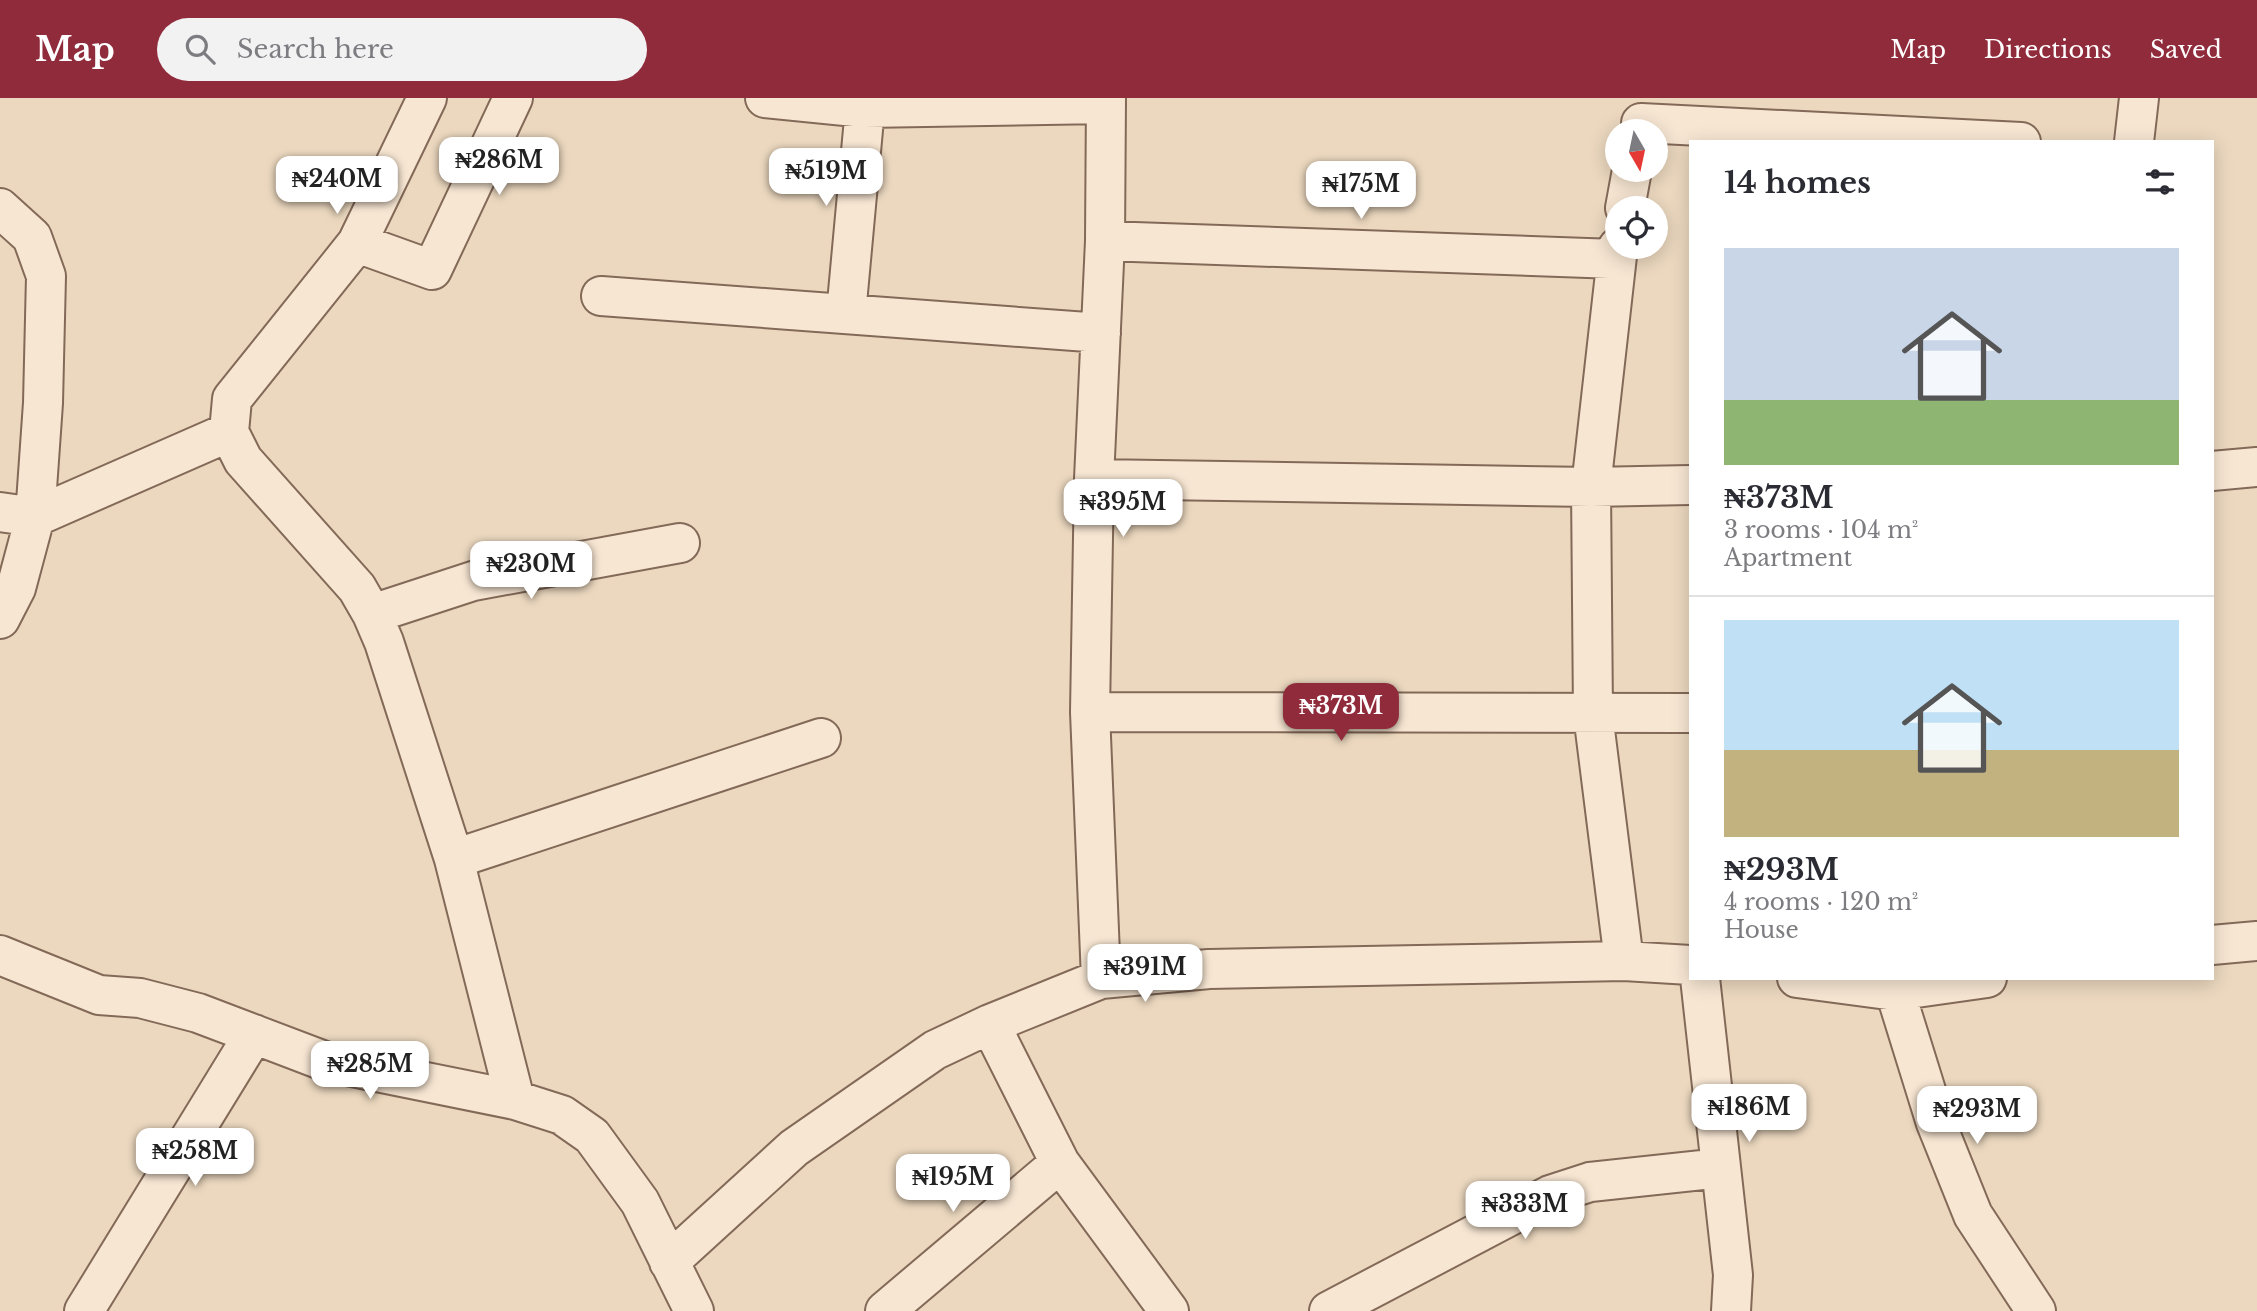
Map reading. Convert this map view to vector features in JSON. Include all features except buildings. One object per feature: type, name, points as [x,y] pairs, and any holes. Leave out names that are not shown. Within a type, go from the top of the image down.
[{"type":"street","points":[[427,98],[357,243],[232,399],[229,432],[243,460],[357,588],[384,642],[454,859],[515,1100]]},
{"type":"street","points":[[357,243],[432,270],[513,98]]},
{"type":"street","points":[[765,98],[865,108],[1106,101],[1105,241],[1094,479],[1090,712],[1101,979]]},
{"type":"street","points":[[2134,140],[2139,98]]},
{"type":"street","points":[[846,314],[865,108]]},
{"type":"street","points":[[1642,117],[1991,140]]},
{"type":"street","points":[[0,208],[32,237],[46,276],[43,403],[17,515],[16,587],[0,619]]},
{"type":"street","points":[[1105,241],[1605,253]]},
{"type":"street","points":[[1616,259],[1591,487],[1593,714],[1624,961]]},
{"type":"street","points":[[601,296],[1101,333]]},
{"type":"street","points":[[17,515],[229,432]]},
{"type":"street","points":[[2214,471],[2257,467]]},
{"type":"street","points":[[1094,479],[1591,487],[1689,485]]},
{"type":"street","points":[[372,614],[473,581],[680,543]]},
{"type":"street","points":[[1090,712],[1689,713]]},
{"type":"street","points":[[454,859],[821,738]]},
{"type":"street","points":[[2214,945],[2257,941]]},
{"type":"street","points":[[0,955],[99,995],[140,998],[198,1013],[327,1062],[515,1100],[562,1115],[592,1136],[640,1202],[694,1311]]},
{"type":"street","points":[[669,1262],[794,1148],[935,1050],[990,1024],[1101,979],[1209,969],[1624,961],[1689,965]]},
{"type":"street","points":[[1699,980],[1733,1275],[1731,1311]]},
{"type":"street","points":[[1812,980],[1895,991],[1973,980]]},
{"type":"street","points":[[1895,991],[1936,1123],[1973,1215],[2036,1311]]},
{"type":"street","points":[[990,1024],[1060,1163],[1169,1311]]},
{"type":"street","points":[[84,1311],[254,1034]]},
{"type":"street","points":[[885,1311],[1060,1163]]},
{"type":"street","points":[[1329,1311],[1550,1195],[1590,1182],[1721,1168]]}]
